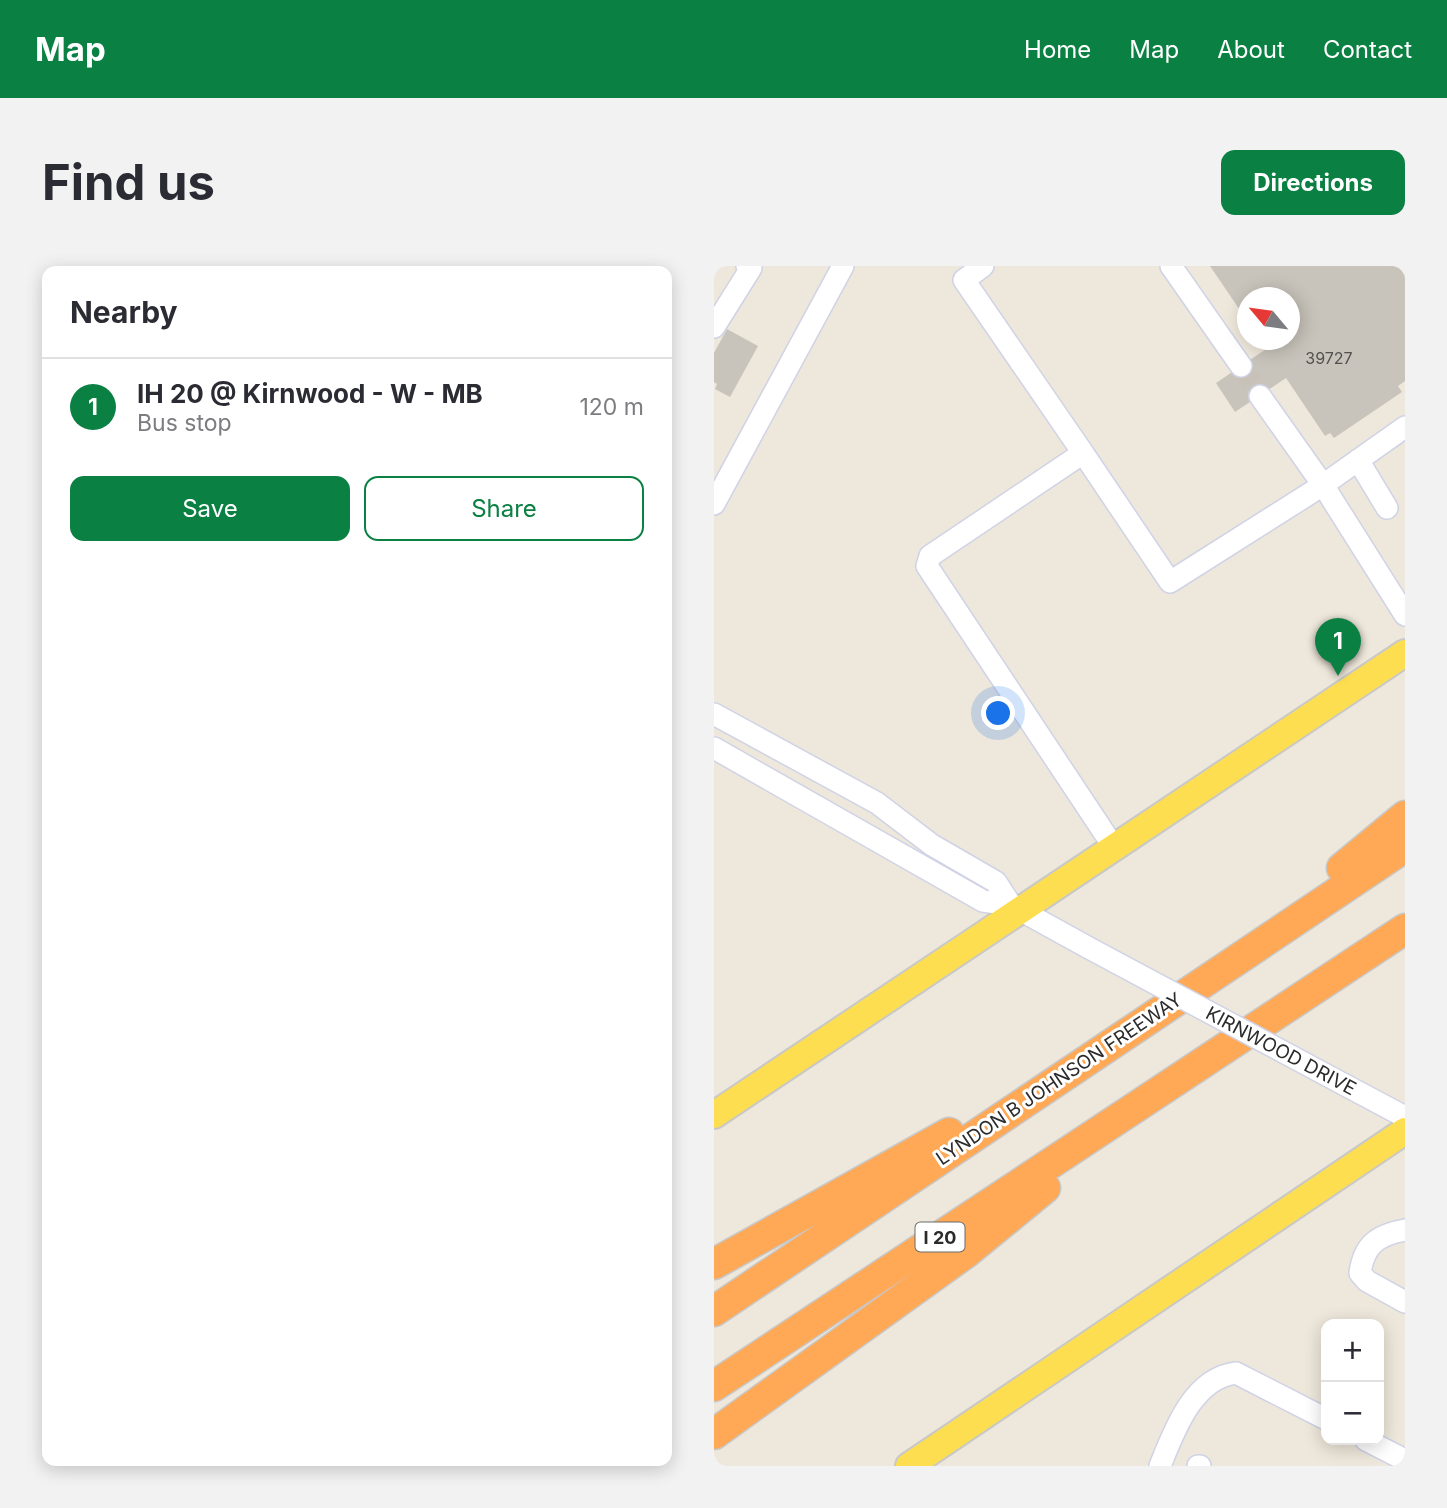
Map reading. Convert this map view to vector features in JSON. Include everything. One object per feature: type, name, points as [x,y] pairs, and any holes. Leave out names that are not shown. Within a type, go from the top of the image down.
[{"type":"highway","points":[[1227,965],[1405,816]]},
{"type":"highway","name":"LYNDON B JOHNSON FREEWAY","points":[[714,1311],[1405,846]]},
{"type":"highway","name":"I 20","points":[[714,1386],[1167,1089],[1405,929]]},
{"type":"highway","points":[[714,1264],[880,1170],[1099,1053]]},
{"type":"highway","points":[[714,1434],[967,1252],[1167,1089]]},
{"type":"main road","points":[[714,1115],[1016,908],[1405,653]]},
{"type":"main road","points":[[909,1466],[1405,1131]]},
{"type":"street","points":[[714,503],[843,266]]},
{"type":"street","points":[[983,266],[964,280],[1170,582],[1323,485],[1405,427]]},
{"type":"street","points":[[1171,266],[1241,366]]},
{"type":"street","points":[[714,327],[749,267]]},
{"type":"street","points":[[1260,396],[1323,485],[1405,615]]},
{"type":"street","points":[[1083,453],[930,556],[927,566],[1113,846]]},
{"type":"street","points":[[1358,460],[1387,508]]},
{"type":"street","name":"KIRNWOOD DRIVE","points":[[714,714],[877,803],[932,845],[996,882],[1016,908]]},
{"type":"street","name":"KIRNWOOD DRIVE","points":[[714,748],[983,901],[1016,908],[1405,1117]]},
{"type":"street","points":[[1405,1230],[1374,1239],[1366,1249],[1360,1273],[1367,1281],[1405,1302]]},
{"type":"street","points":[[1160,1466],[1180,1418],[1212,1381],[1221,1375],[1236,1373],[1321,1416]]},
{"type":"street","points":[[1376,1445],[1405,1460]]},
{"type":"building","points":[[1210,266],[1405,266],[1405,381],[1398,386],[1402,392],[1334,438],[1330,433],[1325,436],[1286,378],[1235,412],[1216,383],[1265,350],[1300,350],[1300,287],[1237,287],[1237,306]]},
{"type":"building","points":[[727,329],[758,346],[730,397],[715,389],[717,384],[714,382],[714,353]]},
{"type":"tunnel","points":[[1241,366],[1260,396]]},
{"type":"place","name":"IH 20 @ Kirnwood - W - MB","points":[[1338,676]]}]
